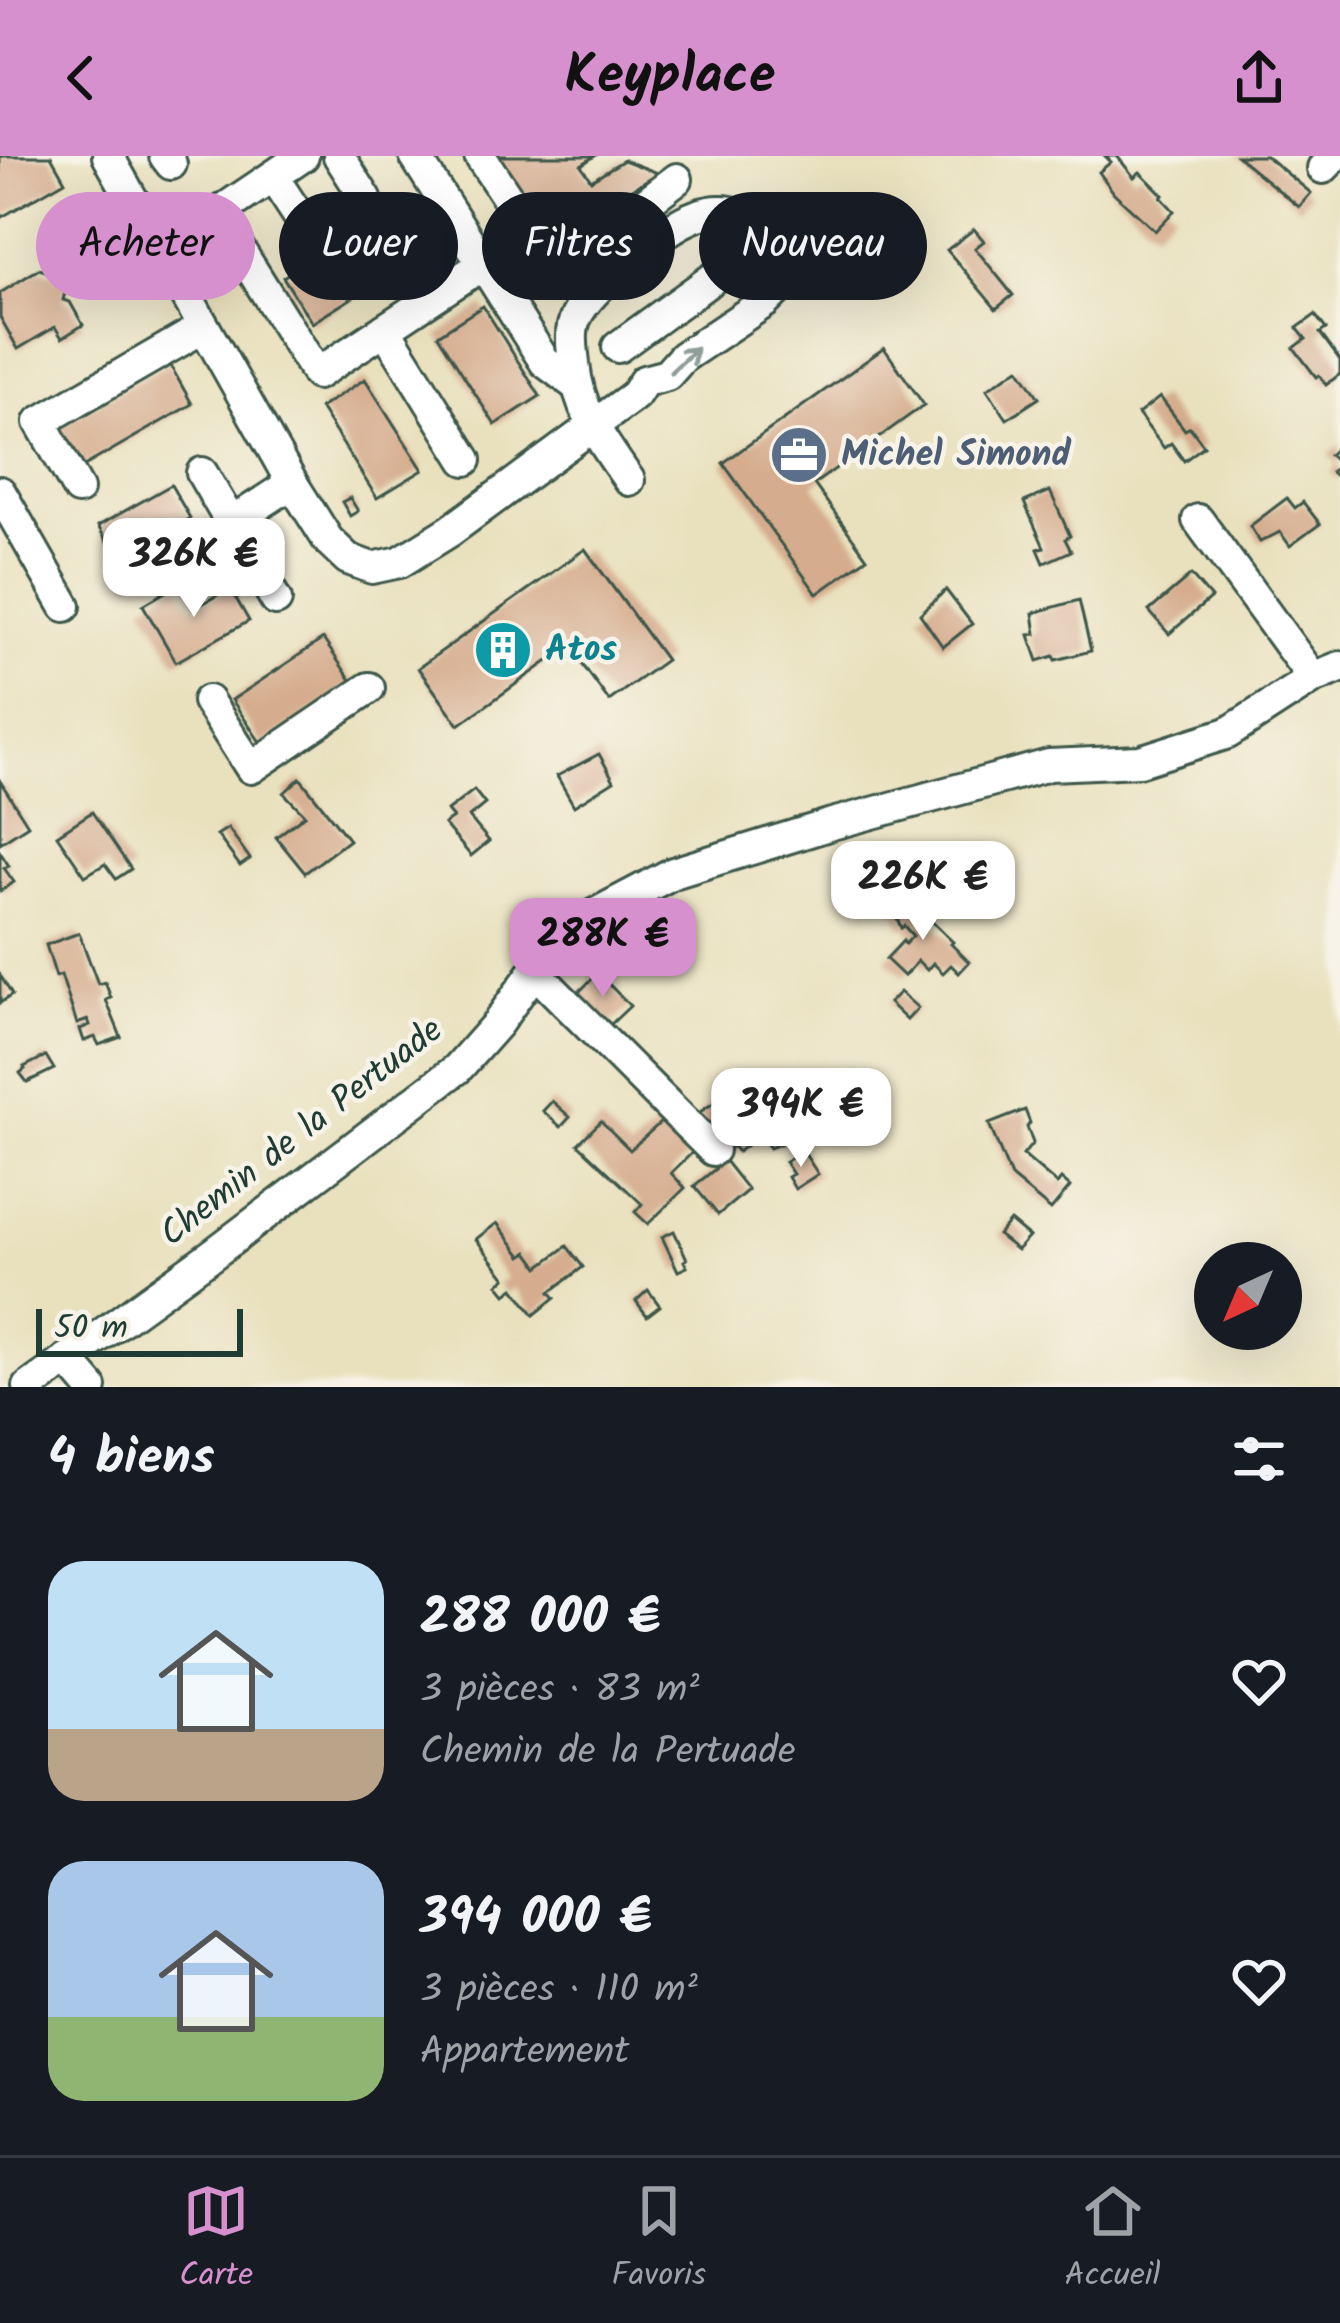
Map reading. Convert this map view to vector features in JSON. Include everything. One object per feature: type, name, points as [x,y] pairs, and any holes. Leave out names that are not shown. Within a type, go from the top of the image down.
[{"type":"street","points":[[108,156],[328,540],[348,559],[372,568],[400,562],[450,531],[635,395],[644,381],[668,375],[683,357],[763,300]]},
{"type":"street","points":[[303,156],[217,214],[316,374],[482,265],[415,156]]},
{"type":"street","points":[[339,156],[362,192]]},
{"type":"street","points":[[480,156],[504,192]]},
{"type":"street","points":[[273,176],[284,192]]},
{"type":"street","points":[[660,192],[677,179]]},
{"type":"street","points":[[618,347],[699,288]]},
{"type":"street","points":[[504,300],[544,362],[576,386]]},
{"type":"street","points":[[590,300],[573,322],[576,386],[592,426],[629,480]]},
{"type":"street","points":[[78,489],[40,422],[204,327]]},
{"type":"street","points":[[385,328],[466,460]]},
{"type":"street","points":[[202,473],[276,600]]},
{"type":"street","points":[[231,523],[292,483]]},
{"type":"street","points":[[0,492],[65,606]]},
{"type":"street","points":[[1198,520],[1327,673]]},
{"type":"street","name":"Chemin de la Pertuade","points":[[29,1387],[457,1069],[536,973],[563,931],[673,873],[832,824],[1049,765],[1140,760],[1228,733],[1327,673]]},
{"type":"street","points":[[208,701],[250,768],[369,688]]},
{"type":"street","points":[[536,973],[713,1150]]},
{"type":"street","points":[[68,1359],[91,1387]]},
{"type":"building","points":[[51,156],[65,181],[36,192],[36,198],[0,218],[0,157]]},
{"type":"building","points":[[493,156],[595,156],[581,165],[591,180],[624,160],[658,173],[627,192],[515,192]]},
{"type":"building","points":[[1105,156],[1117,156],[1134,177],[1140,172],[1174,211],[1155,231],[1099,172],[1111,162]]},
{"type":"building","points":[[1237,156],[1266,156],[1311,193],[1299,207]]},
{"type":"building","points":[[974,229],[984,241],[975,248],[1013,295],[996,309],[947,250]]},
{"type":"building","points":[[36,271],[36,300],[70,302],[83,325],[62,338],[55,327],[18,349],[0,317],[0,293]]},
{"type":"building","points":[[298,300],[349,300],[312,323]]},
{"type":"building","points":[[483,306],[540,396],[495,425],[438,335]]},
{"type":"building","points":[[1315,315],[1326,329],[1320,333],[1340,360],[1340,374],[1326,385],[1294,348],[1306,339],[1297,328]]},
{"type":"building","points":[[884,348],[924,405],[814,484],[867,558],[817,594],[723,463]]},
{"type":"building","points":[[169,363],[192,404],[79,469],[55,428]]},
{"type":"building","points":[[1019,368],[1039,398],[1007,419],[987,389]]},
{"type":"building","points":[[365,379],[423,470],[377,498],[320,408]]},
{"type":"building","points":[[1160,397],[1204,446],[1184,461],[1171,443],[1164,448],[1138,414]]},
{"type":"building","points":[[1340,444],[1340,480],[1331,472],[1339,464],[1329,455]]},
{"type":"building","points":[[171,485],[190,518],[153,539],[167,563],[131,584],[98,526]]},
{"type":"building","points":[[1050,491],[1070,536],[1065,539],[1071,551],[1044,563],[1038,549],[1044,547],[1024,502]]},
{"type":"building","points":[[350,498],[358,511],[350,516],[342,502]]},
{"type":"building","points":[[1287,498],[1295,508],[1303,502],[1320,524],[1290,546],[1280,532],[1260,542],[1250,526]]},
{"type":"building","name":"Atos","points":[[585,549],[666,660],[609,701],[569,646],[459,725],[418,668]]},
{"type":"building","points":[[1191,575],[1211,598],[1169,634],[1149,611]]},
{"type":"building","points":[[179,584],[193,609],[230,588],[249,621],[176,662],[143,605]]},
{"type":"building","points":[[946,590],[972,624],[943,647],[920,614]]},
{"type":"building","points":[[1079,600],[1091,651],[1038,661],[1029,635],[1036,634],[1033,613]]},
{"type":"building","points":[[323,639],[353,683],[262,745],[232,700]]},
{"type":"building","points":[[599,754],[614,781],[574,806],[557,776]]},
{"type":"building","points":[[300,778],[349,840],[305,873],[276,837],[305,815],[284,793]]},
{"type":"building","points":[[0,781],[28,825],[0,843]]},
{"type":"building","points":[[474,790],[485,804],[469,817],[489,841],[471,856],[444,824],[453,818],[447,811]]},
{"type":"building","points":[[92,812],[131,869],[116,879],[105,864],[85,876],[57,835]]},
{"type":"building","points":[[228,828],[250,859],[240,866],[217,835]]},
{"type":"building","points":[[0,852],[14,882],[0,891]]},
{"type":"building","points":[[920,897],[927,918],[921,920],[924,924],[929,919],[969,962],[959,973],[951,965],[943,973],[933,963],[927,970],[918,961],[904,976],[886,959],[913,936],[901,928],[893,908]]},
{"type":"building","points":[[79,933],[98,984],[105,982],[111,998],[106,1000],[121,1037],[99,1045],[95,1037],[84,1041],[80,1029],[90,1025],[88,1020],[77,1024],[46,945]]},
{"type":"building","points":[[598,973],[630,1006],[609,1026],[577,994]]},
{"type":"building","points":[[0,975],[12,995],[0,1003]]},
{"type":"building","points":[[900,992],[918,1008],[907,1020],[889,1003]]},
{"type":"building","points":[[46,1056],[54,1069],[27,1082],[20,1073],[24,1067]]},
{"type":"building","points":[[721,1098],[731,1114],[707,1130],[697,1114]]},
{"type":"building","points":[[552,1101],[570,1117],[561,1127],[543,1111]]},
{"type":"building","points":[[814,1103],[822,1115],[795,1134],[789,1125]]},
{"type":"building","points":[[756,1109],[774,1136],[778,1133],[780,1144],[770,1148],[760,1135],[738,1152],[733,1146],[727,1151],[723,1133]]},
{"type":"building","points":[[1025,1110],[1033,1143],[1023,1155],[1057,1184],[1061,1179],[1070,1187],[1051,1210],[1011,1177],[989,1124]]},
{"type":"building","points":[[671,1113],[698,1147],[671,1173],[685,1188],[648,1224],[635,1212],[642,1204],[578,1144],[601,1121],[630,1150]]},
{"type":"building","points":[[803,1151],[818,1174],[795,1189],[785,1162]]},
{"type":"building","points":[[725,1161],[748,1190],[718,1215],[694,1186]]},
{"type":"building","points":[[1010,1221],[1029,1237],[1017,1250],[998,1235]]},
{"type":"building","points":[[497,1223],[522,1256],[528,1252],[539,1267],[567,1246],[583,1267],[550,1292],[555,1298],[534,1315],[514,1288],[506,1294],[498,1284],[506,1278],[476,1239]]},
{"type":"building","points":[[674,1231],[687,1259],[687,1267],[678,1271],[662,1237]]},
{"type":"building","points":[[648,1290],[660,1306],[647,1316],[636,1301]]},
{"type":"place","name":"Michel Simond","points":[[799,455]]},
{"type":"place","name":"Atos","points":[[503,650]]}]
